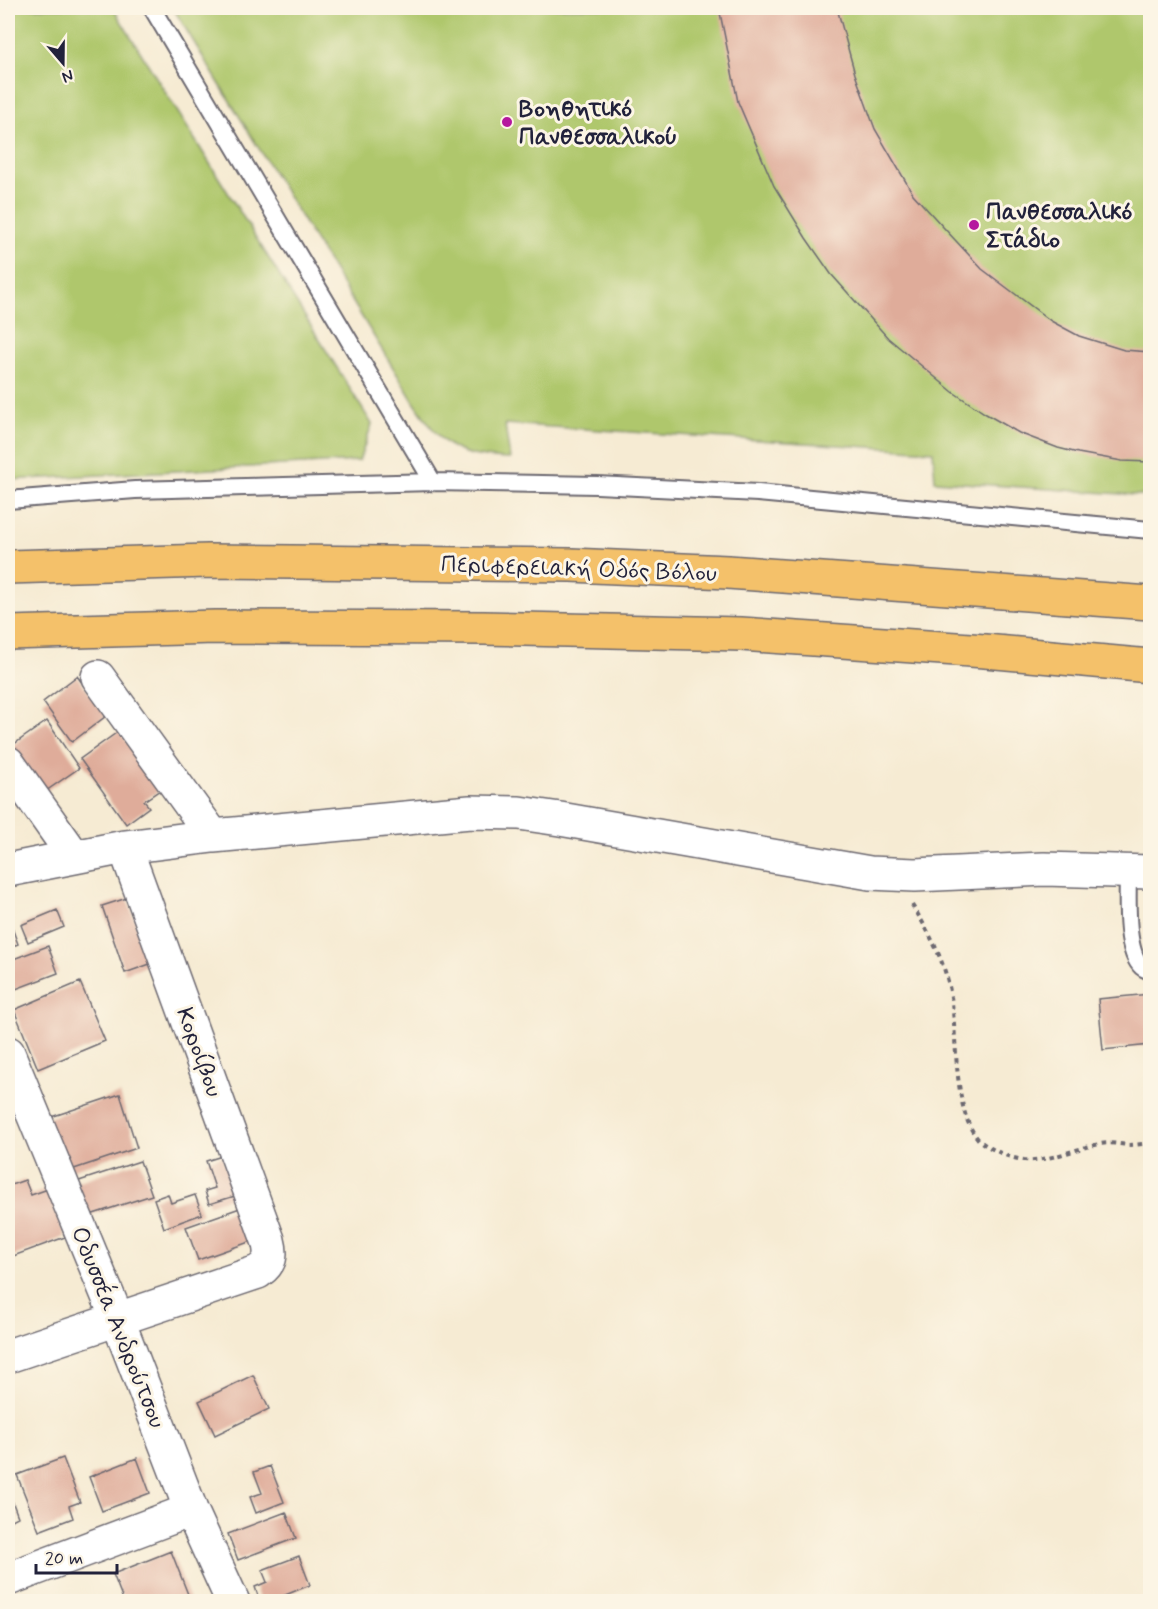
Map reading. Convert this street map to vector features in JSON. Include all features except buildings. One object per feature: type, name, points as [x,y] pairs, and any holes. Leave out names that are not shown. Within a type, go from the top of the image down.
[{"type":"main road","name":"Περιφερειακή Οδός Βόλου","points":[[8,567],[208,561],[570,565],[728,572],[1150,603]]},
{"type":"main road","points":[[8,633],[215,627],[332,627],[741,634],[985,651],[1150,666]]},
{"type":"street","points":[[98,677],[213,836]]},
{"type":"street","points":[[8,763],[74,856]]},
{"type":"street","points":[[8,870],[126,847],[213,836],[470,812],[502,812],[560,819],[851,870],[892,875],[1044,868],[1139,871]]},
{"type":"street","name":"Κοροίβου","points":[[117,1318],[258,1272],[266,1266],[270,1258],[268,1240],[126,847]]},
{"type":"street","name":"Οδυσσέα Ανδρούτσου","points":[[8,1053],[117,1318],[191,1510],[233,1602]]},
{"type":"street","points":[[8,1356],[117,1318]]},
{"type":"street","points":[[8,1580],[191,1510]]},
{"type":"lane","points":[[152,8],[433,482]]},
{"type":"lane","points":[[8,500],[135,490],[433,482],[597,485],[758,493],[1150,530]]},
{"type":"lane","points":[[1139,871],[1128,931],[1131,946],[1142,967],[1150,971]]},
{"type":"path","points":[[892,875],[921,919],[945,969],[952,998],[959,1086],[963,1107],[979,1140],[1002,1154],[1025,1160],[1041,1160],[1103,1143],[1130,1145],[1150,1143]]},
{"type":"green space","points":[[8,8],[113,8],[372,424],[359,461],[8,480]]},
{"type":"green space","name":"Πανθεσσαλικό Στάδιο","points":[[173,8],[1150,8],[1150,496],[935,481],[933,451],[505,424],[510,459],[490,458],[462,452],[443,440],[414,402]]},
{"type":"place","name":"Βοηθητικό Πανθεσσαλικού","points":[[507,122]]},
{"type":"place","name":"Πανθεσσαλικό Στάδιο","points":[[974,225]]}]
